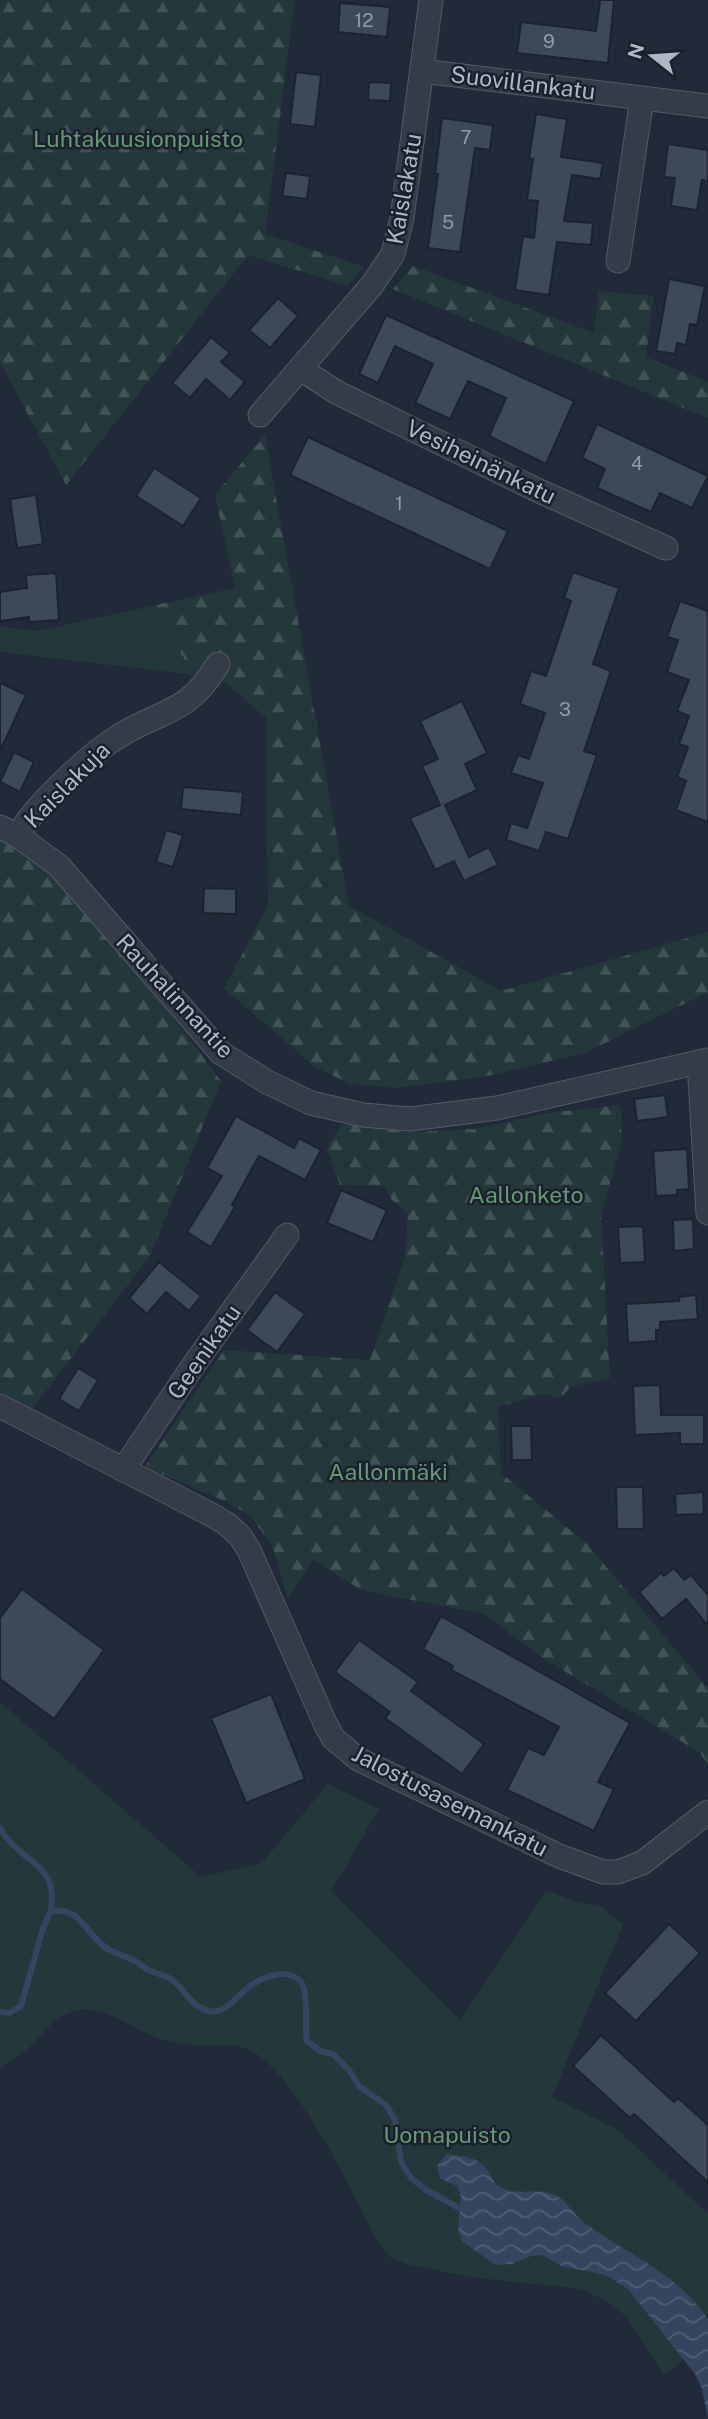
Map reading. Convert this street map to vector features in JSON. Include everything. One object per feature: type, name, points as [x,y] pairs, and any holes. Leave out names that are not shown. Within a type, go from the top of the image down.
[{"type":"street","name":"Kaislakatu","points":[[260,415],[372,285],[393,254],[402,218],[431,0]]},
{"type":"street","name":"Suovillankatu","points":[[422,71],[708,106]]},
{"type":"street","points":[[618,261],[642,98]]},
{"type":"street","name":"Vesiheinänkatu","points":[[301,369],[336,392],[537,490],[666,548]]},
{"type":"street","name":"Kaislakuja","points":[[9,831],[25,822],[91,756],[122,734],[184,704],[207,681],[218,664]]},
{"type":"street","name":"Rauhalinnantie","points":[[9,831],[59,866],[221,1053],[267,1082],[311,1103],[363,1115],[410,1118],[497,1108],[704,1061]]},
{"type":"street","points":[[704,1061],[708,1213]]},
{"type":"street","name":"Geenikatu","points":[[123,1470],[195,1363],[287,1235]]},
{"type":"street","name":"Jalostusasemankatu","points":[[0,1406],[210,1514],[240,1535],[257,1565],[325,1723],[333,1738],[358,1759],[559,1856],[603,1872],[618,1872],[642,1863],[708,1812]]},
{"type":"green space","name":"Luhtakuusionpuisto","points":[[0,0],[295,0],[265,234],[364,267],[348,286],[248,255],[66,485],[0,362]]},
{"type":"green space","points":[[413,266],[594,333],[599,291],[653,296],[646,357],[708,382],[708,418],[393,289]]},
{"type":"green space","points":[[265,435],[349,906],[501,991],[708,932],[708,992],[585,1053],[483,1077],[397,1088],[350,1084],[315,1067],[224,988],[268,906],[266,718],[225,682],[196,675],[147,607],[235,588],[215,495]]},
{"type":"green space","points":[[147,607],[196,675],[0,652],[0,626],[36,631]]},
{"type":"green space","points":[[0,827],[59,866],[221,1081],[150,1256],[32,1409],[0,1391]]},
{"type":"green space","name":"Aallonmäki","points":[[620,1105],[622,1141],[601,1215],[610,1378],[570,1387],[561,1398],[543,1394],[498,1407],[501,1473],[586,1543],[708,1688],[708,1764],[699,1752],[541,1657],[484,1614],[361,1590],[313,1560],[288,1599],[273,1548],[251,1516],[218,1498],[145,1467],[224,1350],[370,1360],[405,1257],[408,1214],[392,1200],[384,1186],[340,1185],[327,1148],[341,1124],[411,1132],[475,1129],[547,1113]]},
{"type":"green space","name":"Uomapuisto","points":[[0,1702],[201,1877],[262,1863],[328,1784],[379,1809],[331,1891],[460,2020],[546,1890],[579,1903],[599,1905],[623,1924],[552,2097],[618,2130],[708,2214],[708,2337],[664,2376],[626,2316],[582,2289],[469,2277],[391,2258],[379,2244],[339,2166],[302,2105],[283,2079],[263,2059],[245,2048],[169,2041],[117,2018],[86,2009],[57,2019],[27,2050],[0,2067]]},
{"type":"water","points":[[447,2154],[471,2158],[480,2163],[497,2185],[504,2189],[548,2193],[559,2197],[582,2221],[666,2276],[696,2303],[708,2320],[708,2419],[702,2389],[695,2374],[628,2289],[606,2275],[561,2266],[543,2255],[531,2256],[512,2264],[495,2265],[462,2241],[458,2231],[461,2196],[457,2186],[440,2178],[437,2166]]},
{"type":"building","points":[[600,0],[614,0],[608,63],[517,53],[521,22],[596,31]]},
{"type":"building","points":[[340,3],[390,7],[387,37],[338,32]]},
{"type":"building","points":[[296,72],[321,75],[315,127],[290,124]]},
{"type":"building","points":[[369,82],[391,83],[390,101],[368,100]]},
{"type":"building","points":[[536,114],[567,119],[561,157],[603,163],[600,179],[572,175],[564,221],[593,223],[591,245],[557,242],[549,295],[515,290],[523,236],[534,238],[538,201],[527,200],[533,159],[529,158]]},
{"type":"building","points":[[442,118],[493,125],[490,150],[475,148],[460,252],[428,248]]},
{"type":"building","points":[[668,144],[708,150],[708,181],[702,180],[697,210],[671,206],[675,178],[664,177]]},
{"type":"building","points":[[286,173],[310,176],[307,199],[282,196]]},
{"type":"building","points":[[669,279],[705,286],[697,325],[690,324],[686,345],[677,343],[675,354],[656,351]]},
{"type":"building","points":[[278,298],[298,316],[270,348],[249,330]]},
{"type":"building","points":[[386,315],[574,401],[546,464],[489,436],[506,398],[468,381],[450,419],[415,403],[433,364],[395,346],[378,383],[359,374]]},
{"type":"building","points":[[211,337],[230,353],[221,362],[245,382],[230,400],[206,379],[190,398],[172,383]]},
{"type":"building","points":[[597,424],[708,476],[692,508],[660,493],[651,512],[597,488],[605,469],[582,458]]},
{"type":"building","points":[[308,437],[508,531],[490,569],[290,475]]},
{"type":"building","points":[[154,468],[201,498],[183,526],[136,496]]},
{"type":"building","points":[[36,495],[43,544],[17,548],[10,499]]},
{"type":"building","points":[[573,572],[619,588],[593,664],[611,671],[584,751],[597,755],[568,839],[546,832],[539,851],[506,840],[511,823],[527,828],[543,783],[511,773],[518,755],[529,759],[545,713],[520,704],[531,671],[546,676],[571,601],[564,598]]},
{"type":"building","points":[[56,573],[59,620],[29,622],[29,617],[0,621],[0,592],[27,588],[26,575]]},
{"type":"building","points":[[680,601],[708,611],[708,822],[676,810],[686,781],[677,777],[688,747],[679,744],[689,716],[677,711],[689,680],[667,672],[678,640],[667,637]]},
{"type":"building","points":[[0,683],[26,695],[0,751]]},
{"type":"building","points":[[462,701],[487,753],[465,764],[477,790],[445,805],[469,857],[489,847],[498,865],[464,881],[454,861],[435,870],[410,818],[440,805],[422,766],[438,759],[420,721]]},
{"type":"building","points":[[14,752],[34,762],[20,792],[0,782]]},
{"type":"building","points":[[183,787],[243,792],[241,815],[181,809]]},
{"type":"building","points":[[166,830],[183,835],[173,867],[156,862]]},
{"type":"building","points":[[204,888],[236,889],[236,914],[203,913]]},
{"type":"building","points":[[665,1095],[668,1117],[637,1121],[634,1099]]},
{"type":"building","points":[[236,1116],[294,1148],[299,1138],[321,1150],[305,1180],[259,1156],[232,1205],[235,1207],[211,1247],[187,1232],[222,1176],[207,1168]]},
{"type":"building","points":[[687,1149],[689,1189],[677,1190],[677,1195],[656,1196],[653,1151]]},
{"type":"building","points":[[341,1190],[387,1210],[373,1242],[327,1223]]},
{"type":"building","points":[[693,1219],[694,1249],[674,1251],[673,1220]]},
{"type":"building","points":[[643,1226],[645,1262],[620,1263],[618,1227]]},
{"type":"building","points":[[159,1262],[201,1296],[189,1311],[166,1292],[147,1314],[129,1298]]},
{"type":"building","points":[[275,1292],[305,1314],[277,1352],[247,1330]]},
{"type":"building","points":[[696,1295],[698,1319],[660,1322],[660,1330],[656,1330],[656,1341],[628,1343],[626,1304],[679,1301],[679,1297]]},
{"type":"building","points":[[78,1368],[98,1380],[79,1411],[59,1399]]},
{"type":"building","points":[[660,1385],[661,1415],[704,1415],[704,1444],[680,1444],[680,1433],[635,1435],[633,1386]]},
{"type":"building","points":[[511,1426],[531,1426],[532,1460],[512,1460]]},
{"type":"building","points":[[616,1487],[643,1487],[644,1529],[617,1529]]},
{"type":"building","points":[[703,1492],[704,1514],[676,1515],[675,1494]]},
{"type":"building","points":[[674,1568],[684,1580],[691,1575],[708,1595],[708,1626],[686,1599],[662,1619],[639,1592],[661,1573],[664,1576]]},
{"type":"building","points":[[22,1589],[104,1650],[54,1719],[0,1679],[0,1618]]},
{"type":"building","points":[[441,1616],[630,1723],[598,1782],[614,1789],[594,1831],[507,1790],[528,1748],[544,1755],[559,1727],[451,1670],[453,1666],[423,1649]]},
{"type":"building","points":[[359,1640],[418,1682],[411,1691],[484,1744],[462,1774],[385,1718],[390,1712],[335,1672]]},
{"type":"building","points":[[271,1694],[305,1779],[246,1803],[211,1718]]},
{"type":"building","points":[[669,1924],[700,1953],[636,2021],[605,1993]]},
{"type":"building","points":[[601,2035],[674,2102],[678,2098],[708,2125],[708,2182],[634,2114],[630,2118],[573,2066]]},
{"type":"waterway","points":[[0,1828],[13,1845],[36,1864],[48,1879],[52,1893],[51,1911]]},
{"type":"waterway","points":[[0,2012],[9,2013],[21,2006],[43,1928],[51,1911],[61,1910],[75,1916],[105,1947],[171,1979],[193,2002],[208,2011],[221,2010],[264,1978],[279,1974],[293,1976],[302,1984],[306,1999],[307,2041],[320,2051],[333,2054],[349,2070],[359,2086],[386,2105],[395,2120],[401,2162],[411,2178],[426,2190],[459,2208],[467,2209]]},
{"type":"park label","name":"Aallonketo","points":[[526,1195]]}]
